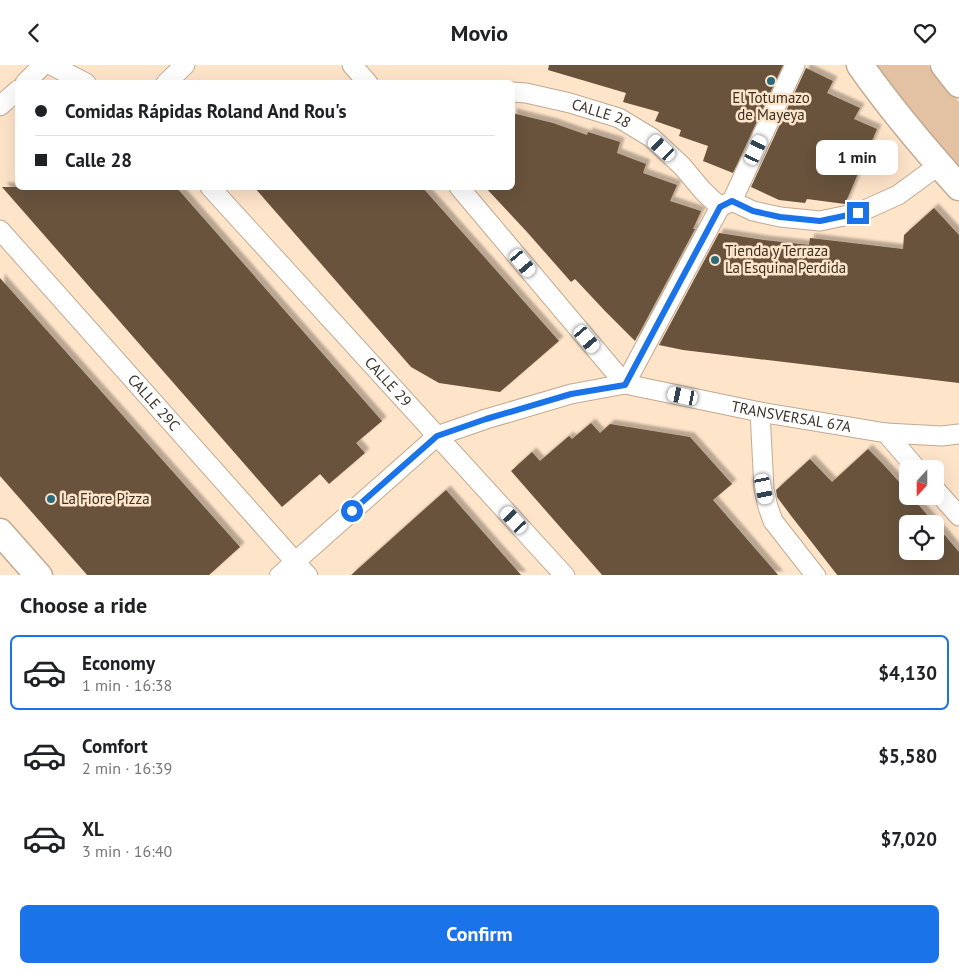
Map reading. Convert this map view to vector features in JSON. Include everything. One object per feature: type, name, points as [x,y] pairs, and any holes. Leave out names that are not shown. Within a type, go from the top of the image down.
[{"type":"street","points":[[28,80],[43,65]]},
{"type":"street","points":[[51,65],[80,80]]},
{"type":"street","points":[[169,80],[185,65]]},
{"type":"street","points":[[352,65],[365,80]]},
{"type":"street","points":[[625,385],[726,204],[795,65]]},
{"type":"street","points":[[860,65],[875,87],[959,187]]},
{"type":"street","points":[[944,65],[959,84]]},
{"type":"street","points":[[0,106],[15,92]]},
{"type":"street","name":"CALLE 28","points":[[515,92],[570,103],[620,118],[652,138],[682,167],[703,191],[726,204],[780,217],[820,221],[858,213],[898,195],[939,165]]},
{"type":"street","name":"CALLE 29","points":[[213,190],[565,575]]},
{"type":"street","points":[[462,190],[625,385]]},
{"type":"street","name":"CALLE 29C","points":[[0,230],[308,575]]},
{"type":"street","points":[[279,575],[437,436],[537,403],[571,394],[625,385]]},
{"type":"street","name":"TRANSVERSAL 67A","points":[[625,385],[760,412],[886,433],[942,436],[959,434]]},
{"type":"street","points":[[760,412],[764,489],[768,507],[774,521],[816,575]]},
{"type":"street","points":[[886,433],[909,460]]},
{"type":"street","points":[[944,499],[959,516]]},
{"type":"street","points":[[0,533],[39,575]]},
{"type":"shaded area","points":[[877,65],[928,65],[959,102],[959,169],[907,105]]},
{"type":"building","points":[[549,65],[783,65],[733,173],[703,161],[708,146],[679,136],[681,130],[655,121],[659,112],[623,102],[626,93],[548,70]]},
{"type":"building","points":[[806,68],[833,81],[827,93],[860,108],[854,119],[877,129],[845,204],[807,199],[805,203],[779,200],[751,187]]},
{"type":"building","points":[[515,114],[553,123],[587,135],[588,132],[620,142],[617,153],[646,164],[643,173],[677,185],[670,201],[701,211],[693,229],[695,229],[635,341],[575,279],[571,282],[488,190],[515,190]]},
{"type":"building","points":[[2,187],[15,187],[15,190],[179,190],[382,421],[356,443],[365,453],[329,484],[320,474],[282,507]]},
{"type":"building","points":[[257,190],[425,190],[559,341],[500,392],[439,383],[411,367]]},
{"type":"building","points":[[934,208],[959,235],[959,383],[683,350],[659,345],[719,233],[809,245],[810,238],[903,249],[904,235]]},
{"type":"building","points":[[0,278],[240,547],[209,575],[87,575],[0,476]]},
{"type":"building","points":[[591,423],[600,433],[610,424],[690,437],[732,484],[713,500],[778,575],[602,575],[511,471],[532,452],[540,461],[569,436],[572,439]]},
{"type":"building","points":[[868,449],[899,482],[899,505],[919,505],[927,515],[899,515],[899,560],[944,560],[944,534],[959,552],[959,575],[837,575],[777,497],[776,490],[810,459],[832,482]]},
{"type":"building","points":[[446,490],[521,575],[351,575]]},
{"type":"place","name":"El Totumazo de Mayeya","points":[[771,81]]},
{"type":"place","name":"Tienda y Terraza La Esquina Perdida","points":[[715,260]]},
{"type":"place","name":"La Fiore Pizza","points":[[51,499]]},
{"type":"route","points":[[352,511],[437,436],[529,405],[571,394],[625,385],[720,207],[732,201],[753,211],[780,217],[820,221],[858,213]]}]
